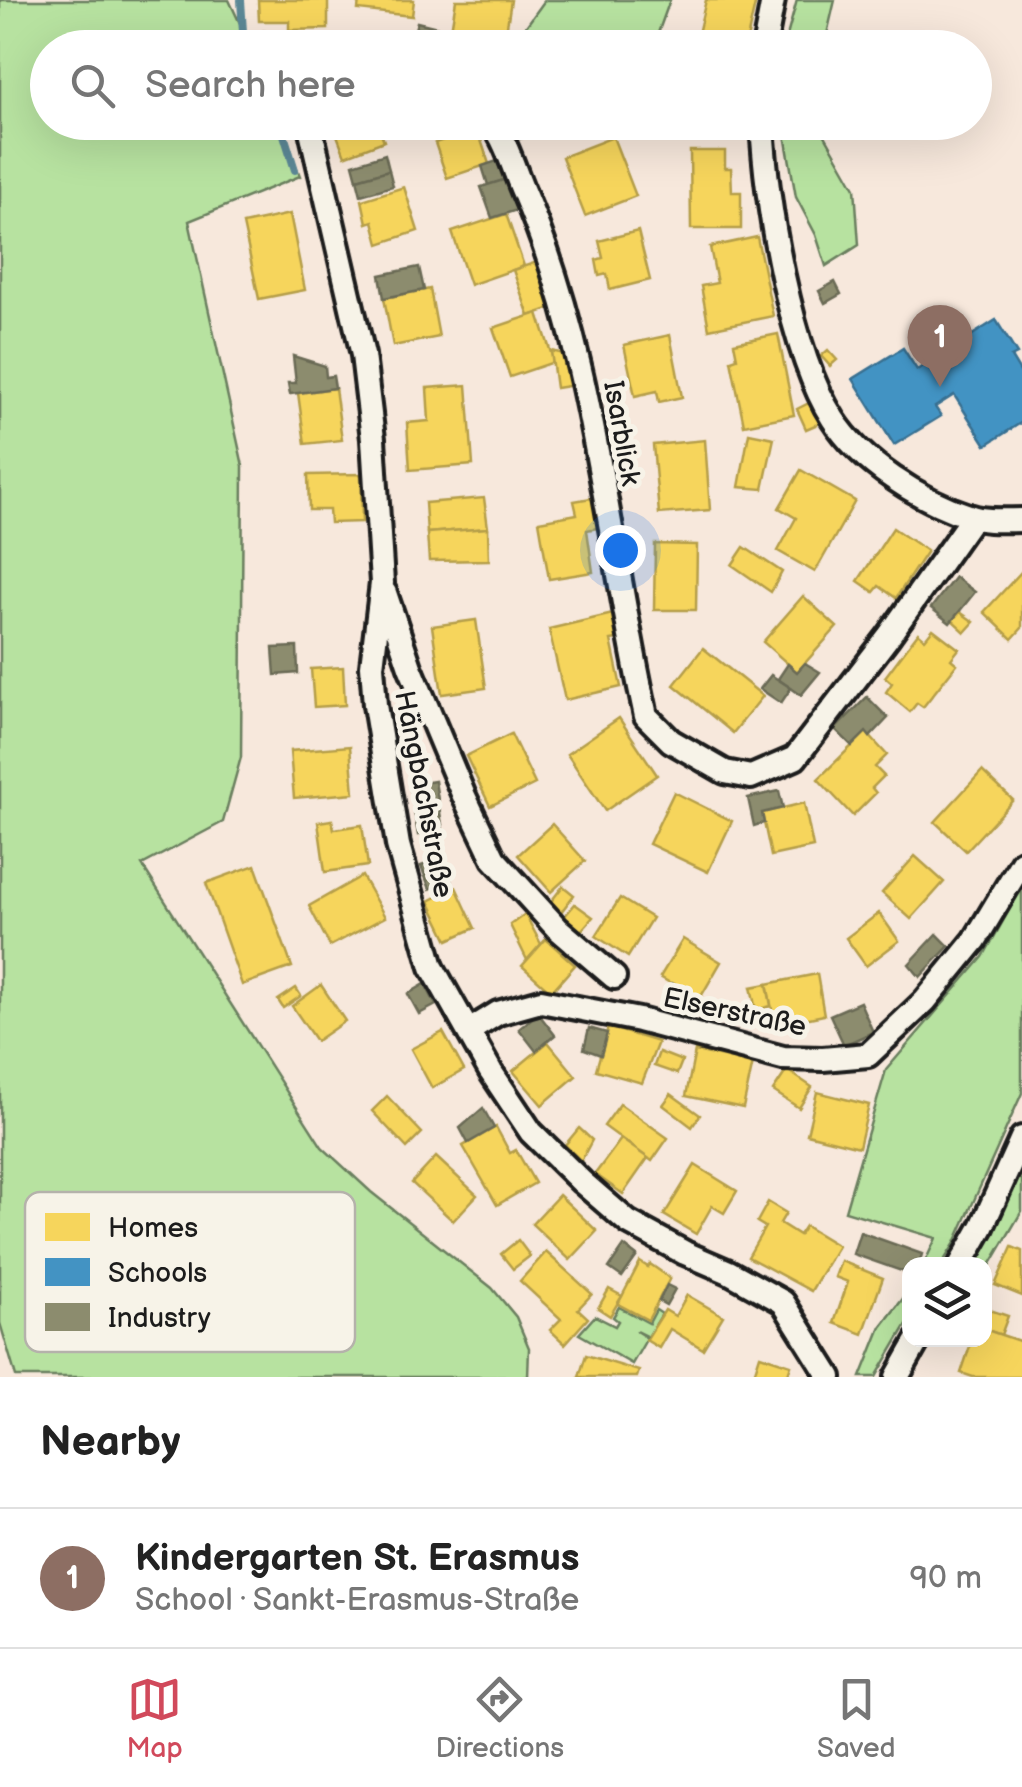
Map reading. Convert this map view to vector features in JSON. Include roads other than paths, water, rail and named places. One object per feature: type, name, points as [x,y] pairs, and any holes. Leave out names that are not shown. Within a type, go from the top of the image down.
[{"type":"street","points":[[768,30],[774,0]]},
{"type":"street","name":"Hängbachstraße","points":[[313,140],[362,355],[373,439],[382,583],[372,666],[374,705],[398,845],[432,967],[491,1072],[532,1132],[582,1182],[642,1230],[783,1302],[830,1377]]},
{"type":"street","name":"Isarblick","points":[[499,140],[563,296],[584,383],[646,716],[671,741],[725,772],[752,777],[796,758],[972,518]]},
{"type":"street","points":[[764,140],[773,223],[795,319],[811,372],[833,420],[860,452],[928,498],[972,518],[1022,520]]},
{"type":"street","name":"Hängbachstraße","points":[[382,583],[417,685],[494,859],[557,928],[614,977]]},
{"type":"street","name":"Elserstraße","points":[[469,1031],[498,1013],[541,1002],[639,1020],[783,1058],[868,1055],[926,1001],[975,940],[1022,862]]},
{"type":"street","points":[[965,1257],[1022,1138]]},
{"type":"street","points":[[897,1377],[914,1347]]},
{"type":"waterway","points":[[241,0],[243,30]]},
{"type":"waterway","points":[[286,140],[295,170]]},
{"type":"place","name":"Kindergarten St. Erasmus","points":[[940,387]]}]
